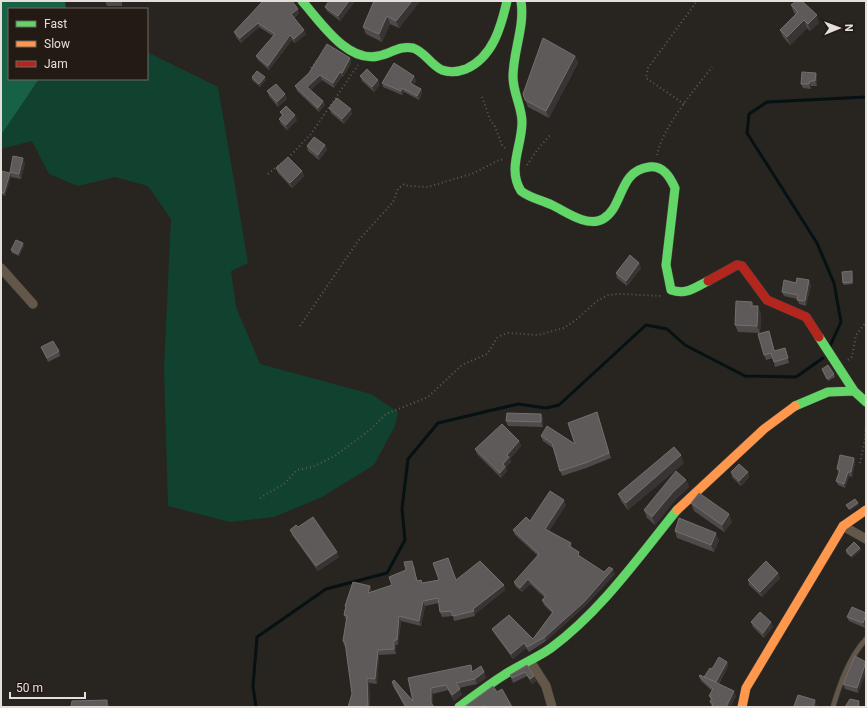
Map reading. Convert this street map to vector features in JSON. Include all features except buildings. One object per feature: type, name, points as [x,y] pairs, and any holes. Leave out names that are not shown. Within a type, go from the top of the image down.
[{"type":"street","points":[[302,1],[337,40],[365,56],[376,57],[400,48],[410,47],[417,49],[440,69],[449,72],[457,72],[467,69],[481,62],[488,53],[503,18],[507,1]]},
{"type":"street","points":[[521,1],[522,20],[512,74],[522,123],[515,160],[514,179],[521,191],[573,216],[591,221],[601,220],[607,217],[633,173],[641,167],[656,166],[664,171],[675,188],[676,196],[667,250],[667,269],[671,290],[680,293],[687,292],[737,265],[742,266],[767,300],[806,318],[854,391],[866,402]]},
{"type":"street","points":[[1,268],[33,304]]},
{"type":"street","points":[[459,707],[504,675],[551,648],[591,612],[620,580],[682,504],[764,428],[789,410],[828,392],[854,391]]},
{"type":"street","points":[[742,707],[746,688],[843,526],[866,510]]},
{"type":"street","points":[[843,526],[866,539]]},
{"type":"street","points":[[530,661],[546,686],[552,707]]},
{"type":"lane","points":[[834,707],[840,685],[849,664],[866,639]]},
{"type":"path","points":[[684,104],[646,78],[648,68],[697,1]]},
{"type":"path","points":[[268,174],[291,155],[308,138],[334,98],[365,56]]},
{"type":"path","points":[[311,68],[320,57]]},
{"type":"path","points":[[656,166],[658,152],[663,139],[684,104],[712,67]]},
{"type":"path","points":[[482,97],[491,122],[494,124],[502,144],[515,160]]},
{"type":"path","points":[[526,168],[528,162],[551,134]]},
{"type":"path","points":[[300,326],[358,241],[393,202],[398,189],[404,184],[408,186],[428,187],[474,173],[499,160],[506,158],[515,160]]},
{"type":"path","points":[[260,498],[284,484],[297,470],[312,467],[335,456],[371,429],[386,414],[428,397],[462,365],[488,354],[497,338],[502,335],[508,333],[538,335],[564,328],[577,319],[597,301],[608,296],[621,294],[666,296],[671,290]]},
{"type":"path","points":[[840,368],[852,357],[856,335],[866,322]]},
{"type":"path","points":[[860,463],[865,439],[866,423]]},
{"type":"green space","points":[[1,1],[65,1],[66,8],[8,8],[8,80],[38,80],[1,135]]},
{"type":"green space","points":[[148,52],[218,87],[248,263],[231,271],[236,307],[260,364],[371,394],[398,412],[395,426],[374,465],[322,497],[274,517],[230,522],[168,506],[164,368],[171,219],[148,186],[115,177],[78,186],[49,174],[32,141],[1,149],[1,135],[38,80],[148,80]]},
{"type":"waterway","points":[[830,346],[841,322],[834,283],[817,243],[747,133],[749,114],[767,102],[866,97]]},
{"type":"waterway","points":[[256,707],[253,686],[257,637],[326,589],[387,573],[405,540],[402,509],[408,459],[438,423],[518,404],[546,408],[559,405],[646,325],[667,329],[685,345],[745,376],[796,377],[823,358]]},
{"type":"traffic: fast","points":[[302,1],[335,39],[356,53],[367,56],[378,56],[408,47],[421,52],[438,68],[451,72],[466,69],[483,57],[499,31],[507,1]]},
{"type":"traffic: fast","points":[[521,1],[522,11],[513,77],[514,89],[522,116],[515,166],[515,174],[521,191],[576,218],[597,221],[603,219],[610,213],[615,206],[626,182],[632,175],[639,170],[649,167],[658,168],[668,176],[675,188],[666,265],[671,290],[682,292],[708,281]]},
{"type":"traffic: fast","points":[[819,337],[854,391],[866,402]]},
{"type":"traffic: fast","points":[[795,406],[828,392],[854,391]]},
{"type":"traffic: fast","points":[[459,707],[504,675],[551,648],[586,618],[603,601],[677,510]]},
{"type":"traffic: slow","points":[[677,510],[764,429],[795,406]]},
{"type":"traffic: slow","points":[[742,707],[746,688],[843,526],[866,510]]},
{"type":"traffic: jam","points":[[708,281],[737,265],[742,266],[767,300],[806,317],[819,337]]}]
